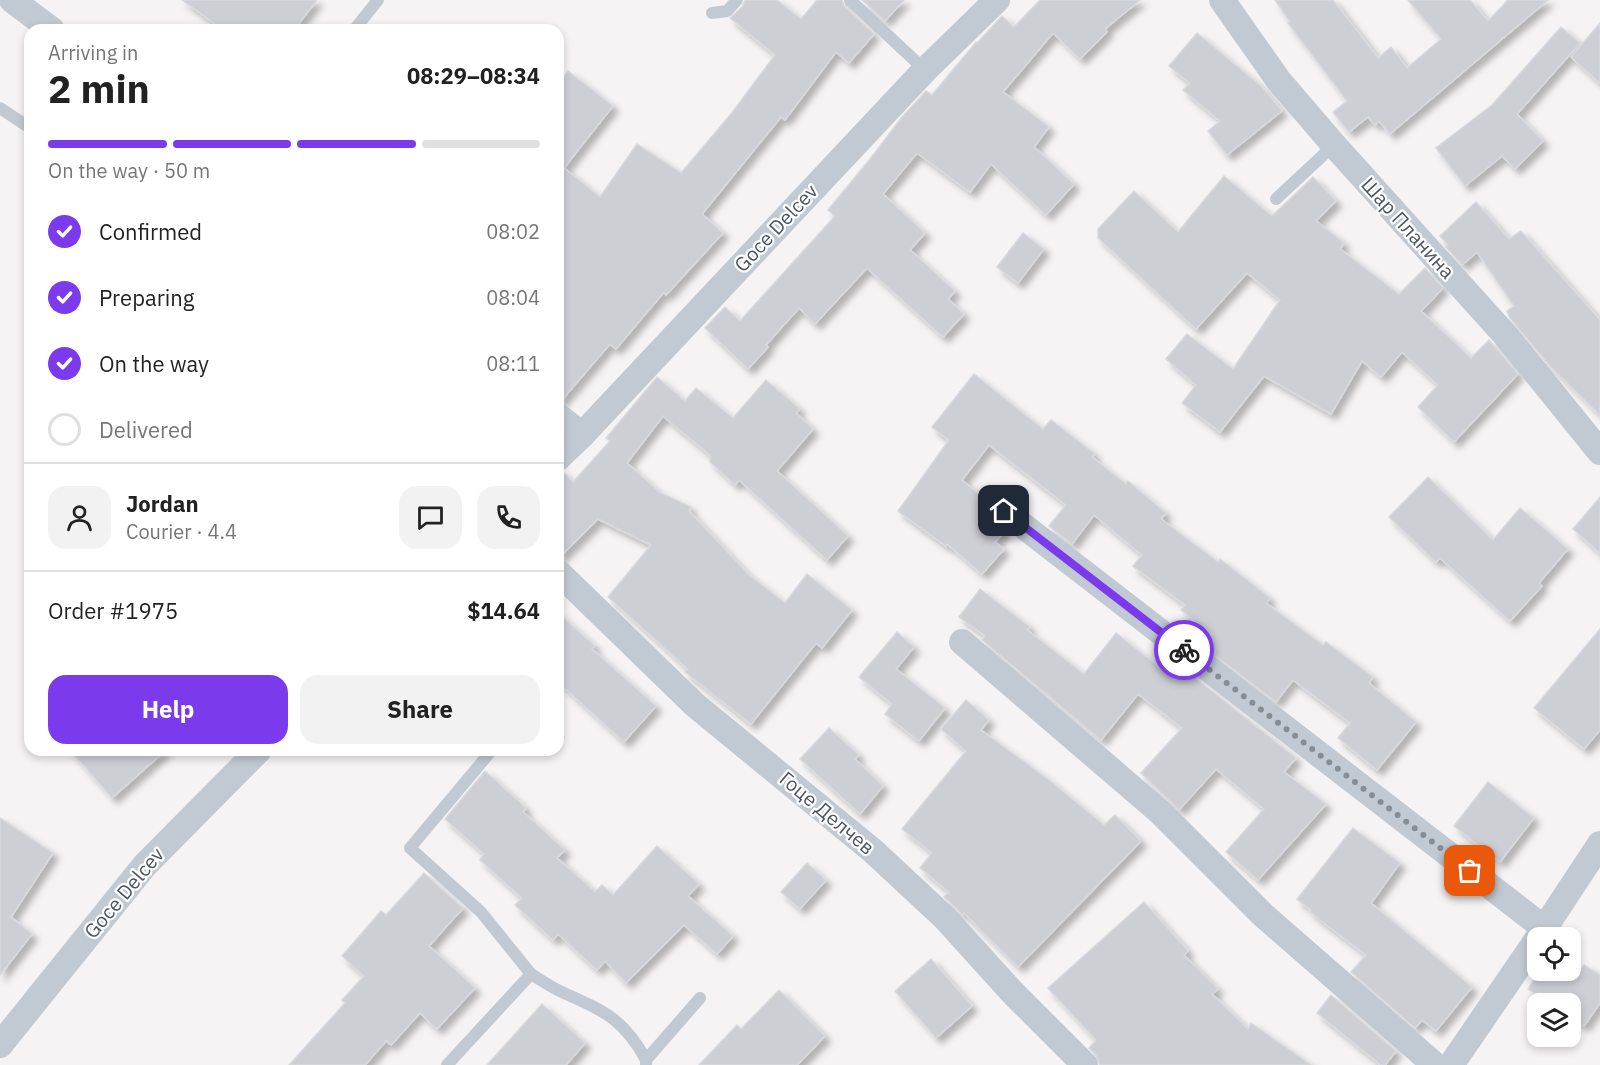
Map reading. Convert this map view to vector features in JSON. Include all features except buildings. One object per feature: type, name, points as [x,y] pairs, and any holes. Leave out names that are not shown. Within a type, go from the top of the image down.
[{"type":"street","points":[[12,0],[44,24]]},
{"type":"street","name":"Goce Delcev","points":[[564,452],[925,70],[997,0]]},
{"type":"street","name":"Шар Планина","points":[[1222,0],[1279,81],[1507,337],[1600,452]]},
{"type":"street","points":[[564,421],[582,435]]},
{"type":"street","points":[[1004,511],[1530,927]]},
{"type":"street","name":"Гоце Делчев","points":[[564,578],[695,705],[873,851],[945,918],[1013,993],[1084,1065]]},
{"type":"street","points":[[962,642],[1160,812],[1263,915],[1435,1065]]},
{"type":"street","name":"Goce Delcev","points":[[0,1045],[145,865],[253,756]]},
{"type":"street","points":[[1545,927],[1600,844]]},
{"type":"street","points":[[1451,1065],[1527,954]]},
{"type":"lane","points":[[359,24],[378,0]]},
{"type":"lane","points":[[711,13],[727,11],[737,0]]},
{"type":"lane","points":[[850,0],[925,70]]},
{"type":"lane","points":[[0,108],[24,124]]},
{"type":"lane","points":[[1276,199],[1334,145]]},
{"type":"lane","points":[[487,756],[410,848],[481,912],[531,974],[561,992],[593,1005],[616,1019],[635,1040],[646,1062],[700,998]]},
{"type":"lane","points":[[447,1065],[531,974]]},
{"type":"way so far","points":[[1184,650],[1470,871]]},
{"type":"route","points":[[1004,511],[1184,650]]}]
